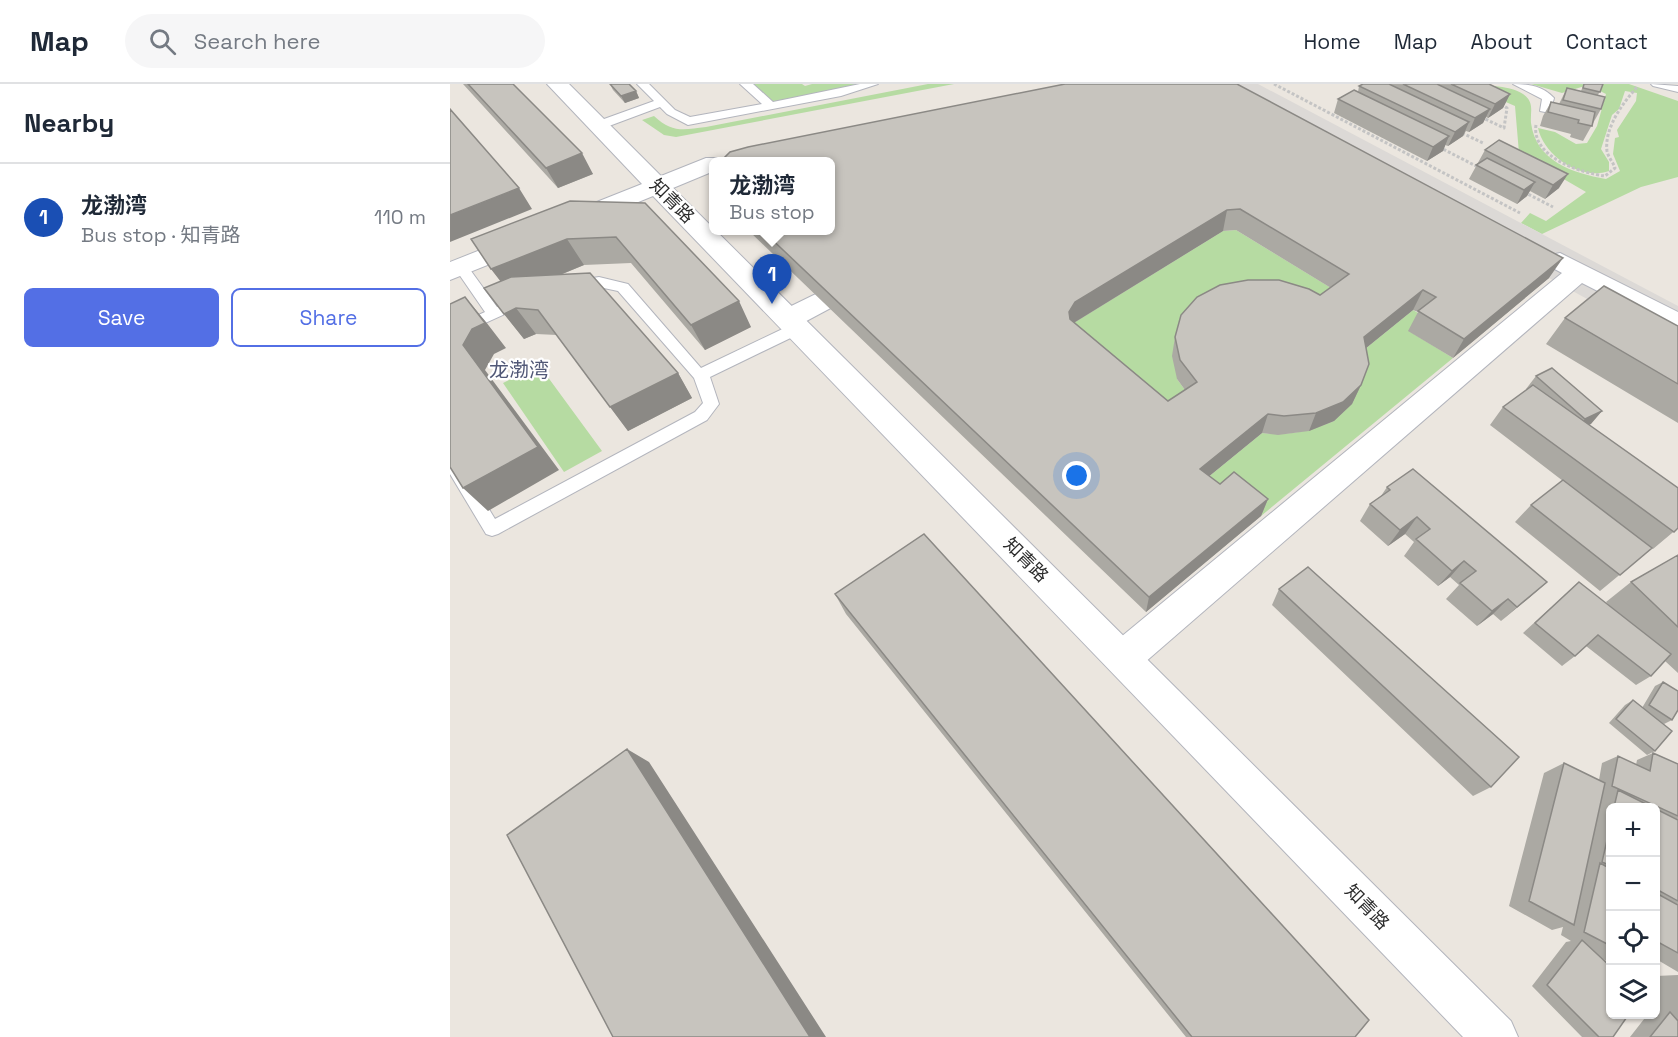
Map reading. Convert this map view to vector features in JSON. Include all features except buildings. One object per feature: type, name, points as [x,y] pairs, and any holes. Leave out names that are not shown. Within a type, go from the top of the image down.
[{"type":"main road","name":"知青路","points":[[557,84],[1495,1037]]},
{"type":"main road","points":[[456,270],[709,165]]},
{"type":"main road","points":[[1538,249],[1678,323]]},
{"type":"main road","points":[[793,324],[884,270]]},
{"type":"main road","points":[[1123,658],[1580,271]]},
{"type":"lane","points":[[643,84],[660,103],[680,119],[688,121],[872,84]]},
{"type":"lane","points":[[746,84],[771,106]]},
{"type":"lane","points":[[1519,84],[1535,89],[1548,98],[1546,111]]},
{"type":"lane","points":[[1657,84],[1678,89]]},
{"type":"lane","points":[[597,126],[660,103]]},
{"type":"lane","points":[[456,270],[494,314]]},
{"type":"lane","points":[[450,460],[492,529],[701,416],[711,404],[701,375],[695,372],[623,287],[599,282],[561,288]]},
{"type":"lane","points":[[450,334],[535,296]]},
{"type":"lane","points":[[701,375],[793,324]]},
{"type":"path","points":[[1274,84],[1520,213]]},
{"type":"path","points":[[1546,111],[1540,115],[1535,130],[1542,147],[1570,168],[1605,176],[1615,168],[1607,154],[1609,136],[1616,116],[1640,84]]},
{"type":"path","points":[[1472,113],[1504,128],[1507,108],[1498,102]]},
{"type":"path","points":[[1462,133],[1483,143]]},
{"type":"path","points":[[1430,142],[1481,169]]},
{"type":"path","points":[[1522,191],[1553,207]]},
{"type":"green space","points":[[751,84],[802,84],[805,86],[857,84],[772,103]]},
{"type":"green space","points":[[928,84],[954,84],[676,137],[664,135],[642,120],[654,116],[672,128],[706,127]]},
{"type":"green space","points":[[1464,84],[1502,87],[1523,94],[1531,104],[1534,136],[1548,156],[1569,169],[1606,179],[1620,171],[1613,154],[1615,138],[1619,137],[1617,130],[1636,101],[1637,93],[1625,91],[1619,109],[1612,115],[1601,149],[1609,162],[1609,171],[1598,173],[1576,169],[1565,164],[1548,148],[1538,128],[1555,132],[1576,144],[1587,143],[1597,126],[1606,94],[1588,85],[1562,93],[1531,84],[1629,84],[1678,101],[1678,177],[1641,187],[1542,234],[1521,223],[1530,213],[1546,221],[1586,192],[1519,153],[1515,106]]},
{"type":"green space","points":[[1236,230],[1341,294],[1177,379],[1193,401],[1165,420],[1069,332],[1075,322],[1223,231]]},
{"type":"green space","points":[[1413,310],[1425,317],[1409,331],[1453,358],[1261,516],[1228,490],[1196,487],[1262,433],[1299,432],[1334,421],[1355,357]]},
{"type":"green space","points":[[539,365],[602,451],[564,472],[503,383]]},
{"type":"shaded area","points":[[1196,84],[1258,84],[1678,306],[1678,349]]},
{"type":"place","name":"龙渤湾","points":[[772,304]]},
{"type":"district","name":"龙渤湾","points":[[519,370]]}]
